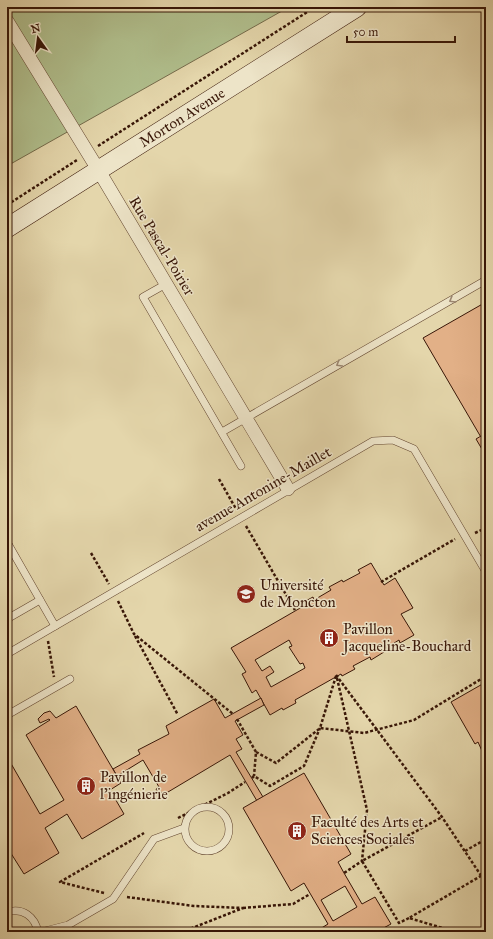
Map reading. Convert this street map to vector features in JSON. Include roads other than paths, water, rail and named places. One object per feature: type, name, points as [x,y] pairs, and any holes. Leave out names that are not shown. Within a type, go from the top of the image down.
[{"type":"street","name":"Morton Avenue","points":[[7,228],[357,7]]},
{"type":"street","name":"Rue Pascal-Poirier","points":[[7,21],[99,171],[288,490]]},
{"type":"lane","points":[[222,432],[486,280]]},
{"type":"lane","points":[[166,284],[143,297],[241,466]]},
{"type":"lane","name":"avenue Antonine-Maillet","points":[[7,654],[373,441],[393,440],[414,449],[486,572]]},
{"type":"lane","points":[[7,542],[56,626]]},
{"type":"lane","points":[[7,619],[40,600]]},
{"type":"lane","points":[[7,717],[9,714],[70,680]]},
{"type":"lane","points":[[209,807],[222,813],[229,826],[226,840],[215,850],[200,850],[188,842],[184,828],[186,821],[195,810],[209,807]]},
{"type":"lane","points":[[41,932],[68,925],[113,899],[154,839],[184,828]]},
{"type":"lane","points":[[7,912],[20,911],[27,914],[32,918],[38,932]]},
{"type":"place","name":"Université de Moncton","points":[[246,594]]},
{"type":"place","name":"Pavillon Jacqueline-Bouchard","points":[[329,638]]},
{"type":"place","name":"Pavillon de l'ingénierie","points":[[86,786]]},
{"type":"place","name":"Faculté des Arts et Sciences Sociales","points":[[297,831]]}]
